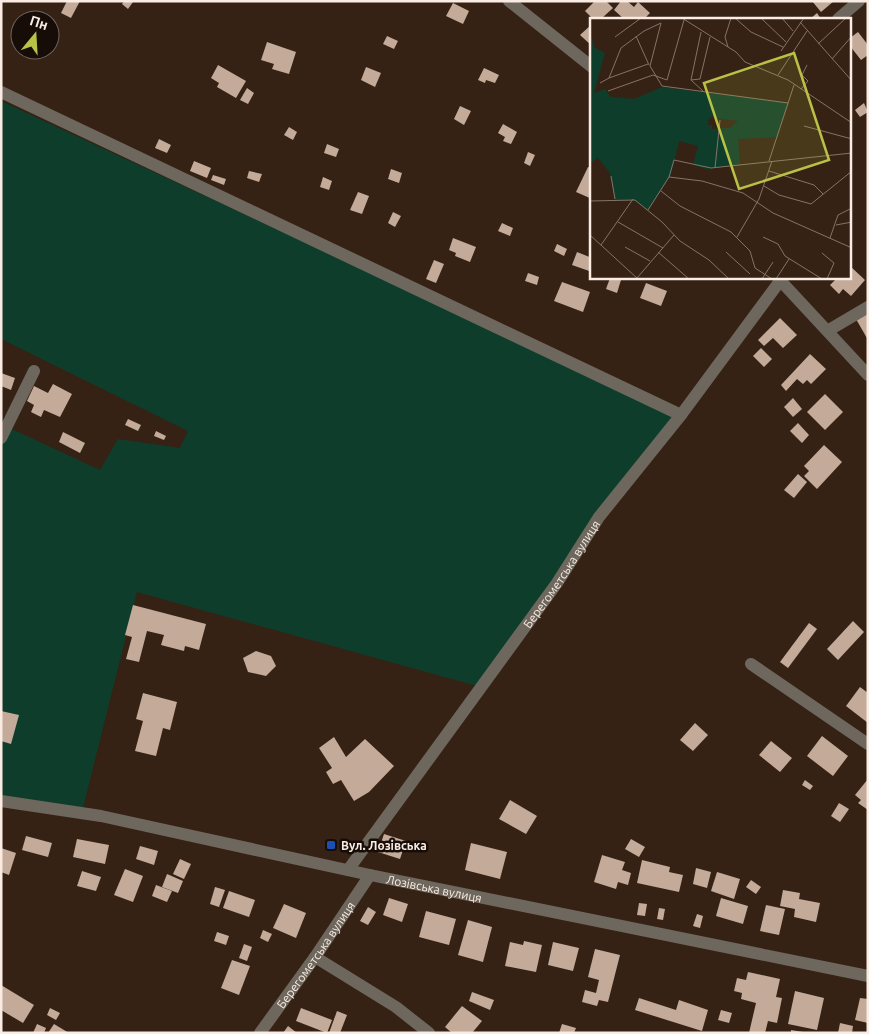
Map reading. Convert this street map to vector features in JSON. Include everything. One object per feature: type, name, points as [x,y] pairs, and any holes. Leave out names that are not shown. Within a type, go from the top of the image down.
[{"type":"street","points":[[509,1],[590,65]]},
{"type":"street","points":[[839,18],[859,1]]},
{"type":"street","points":[[1,92],[680,415]]},
{"type":"street","points":[[779,279],[829,330],[868,374]]},
{"type":"street","name":"Берегометська вулиця","points":[[348,870],[557,583],[599,517],[680,415],[779,279]]},
{"type":"street","points":[[829,330],[868,307]]},
{"type":"street","points":[[1,438],[34,371]]},
{"type":"street","points":[[751,664],[868,744]]},
{"type":"street","name":"Лозівська вулиця","points":[[1,801],[101,816],[370,875],[868,976]]},
{"type":"street","name":"Берегометська вулиця","points":[[260,1033],[315,957],[370,875]]},
{"type":"street","points":[[315,957],[396,1007],[429,1033]]},
{"type":"green space","points":[[1,101],[678,416],[477,686],[137,592],[81,816],[1,802],[1,428],[3,425],[100,470],[118,439],[180,448],[188,431],[1,339]]},
{"type":"building","points":[[67,1],[80,1],[71,18],[61,13]]},
{"type":"building","points":[[124,1],[133,2],[128,9],[122,4]]},
{"type":"building","points":[[595,1],[606,1],[613,8],[602,18],[592,18],[585,11]]},
{"type":"building","points":[[621,1],[627,1],[634,7],[638,2],[650,13],[645,18],[623,18],[614,10]]},
{"type":"building","points":[[812,1],[834,1],[821,12]]},
{"type":"building","points":[[453,3],[469,11],[463,24],[446,16]]},
{"type":"building","points":[[817,13],[820,18],[811,18]]},
{"type":"building","points":[[590,26],[590,44],[580,35]]},
{"type":"building","points":[[858,32],[868,45],[868,55],[861,60],[852,49],[852,36]]},
{"type":"building","points":[[387,36],[398,41],[394,49],[383,44]]},
{"type":"building","points":[[267,42],[296,52],[289,74],[272,69],[274,64],[261,60]]},
{"type":"building","points":[[218,65],[246,81],[236,98],[217,87],[219,83],[211,78]]},
{"type":"building","points":[[366,67],[381,73],[375,87],[361,80]]},
{"type":"building","points":[[484,68],[499,75],[495,83],[486,80],[485,83],[478,80]]},
{"type":"building","points":[[247,88],[254,93],[248,104],[240,100]]},
{"type":"building","points":[[864,103],[868,112],[860,117],[855,110]]},
{"type":"building","points":[[460,106],[471,111],[464,125],[454,119]]},
{"type":"building","points":[[503,124],[517,132],[511,144],[503,141],[505,137],[498,133]]},
{"type":"building","points":[[289,127],[297,132],[293,140],[284,135]]},
{"type":"building","points":[[159,139],[171,145],[167,153],[155,148]]},
{"type":"building","points":[[327,144],[339,149],[336,157],[324,153]]},
{"type":"building","points":[[528,152],[535,155],[530,166],[524,163]]},
{"type":"building","points":[[194,161],[211,168],[207,178],[190,171]]},
{"type":"building","points":[[588,167],[590,168],[590,198],[576,192]]},
{"type":"building","points":[[391,169],[402,173],[399,183],[388,179]]},
{"type":"building","points":[[249,171],[262,174],[259,182],[247,178]]},
{"type":"building","points":[[213,175],[226,179],[224,185],[211,180]]},
{"type":"building","points":[[323,177],[332,181],[329,190],[320,187]]},
{"type":"building","points":[[358,192],[369,196],[362,214],[350,210]]},
{"type":"building","points":[[393,212],[401,216],[395,227],[388,223]]},
{"type":"building","points":[[502,223],[513,228],[510,236],[498,231]]},
{"type":"building","points":[[453,238],[476,247],[470,262],[455,256],[456,253],[449,250]]},
{"type":"building","points":[[557,244],[567,249],[564,256],[554,251]]},
{"type":"building","points":[[577,252],[590,257],[590,271],[572,265]]},
{"type":"building","points":[[434,260],[444,264],[436,283],[426,279]]},
{"type":"building","points":[[852,268],[865,280],[851,296],[843,289],[839,294],[830,285],[836,279],[852,279]]},
{"type":"building","points":[[528,273],[539,277],[537,285],[525,281]]},
{"type":"building","points":[[610,279],[621,280],[617,293],[606,289]]},
{"type":"building","points":[[562,282],[590,292],[583,312],[554,301]]},
{"type":"building","points":[[646,283],[667,291],[661,306],[640,298]]},
{"type":"building","points":[[868,313],[868,340],[856,319]]},
{"type":"building","points":[[780,318],[797,335],[783,348],[773,338],[764,346],[758,340]]},
{"type":"building","points":[[761,348],[772,359],[764,367],[753,356]]},
{"type":"building","points":[[810,354],[826,369],[811,384],[807,380],[803,384],[797,379],[786,391],[781,385]]},
{"type":"building","points":[[1,373],[15,378],[11,390],[1,386]]},
{"type":"building","points":[[53,384],[72,394],[60,417],[44,410],[41,417],[31,412],[34,405],[27,401],[34,386],[48,393]]},
{"type":"building","points":[[825,394],[843,412],[825,430],[807,412]]},
{"type":"building","points":[[793,398],[802,409],[793,417],[784,407]]},
{"type":"building","points":[[128,419],[141,425],[138,431],[125,425]]},
{"type":"building","points":[[798,423],[809,435],[802,443],[790,431]]},
{"type":"building","points":[[156,431],[166,436],[164,440],[154,436]]},
{"type":"building","points":[[63,432],[85,443],[80,453],[59,442]]},
{"type":"building","points":[[824,445],[842,462],[817,489],[804,476],[809,471],[804,466]]},
{"type":"building","points":[[798,474],[807,482],[794,498],[784,490]]},
{"type":"building","points":[[133,605],[206,624],[199,650],[185,646],[184,651],[161,645],[164,635],[147,631],[139,662],[126,659],[132,637],[125,635]]},
{"type":"building","points":[[853,621],[864,632],[838,660],[827,649]]},
{"type":"building","points":[[809,623],[817,629],[788,668],[780,662]]},
{"type":"building","points":[[256,651],[271,656],[276,666],[266,676],[248,672],[243,658]]},
{"type":"building","points":[[860,687],[868,693],[868,723],[846,706]]},
{"type":"building","points":[[143,693],[177,702],[170,730],[163,728],[156,756],[135,751],[143,721],[136,719]]},
{"type":"building","points":[[1,711],[19,715],[11,744],[1,741]]},
{"type":"building","points":[[695,723],[708,735],[693,751],[680,740]]},
{"type":"building","points":[[822,736],[848,756],[833,776],[807,756]]},
{"type":"building","points":[[334,737],[346,757],[365,739],[394,766],[369,792],[354,801],[341,780],[333,784],[326,772],[332,768],[319,748]]},
{"type":"building","points":[[771,741],[792,758],[780,772],[759,755]]},
{"type":"building","points":[[868,779],[868,810],[858,803],[861,800],[855,795]]},
{"type":"building","points":[[805,780],[813,786],[810,790],[802,785]]},
{"type":"building","points":[[510,800],[537,816],[526,834],[499,819]]},
{"type":"building","points":[[839,803],[849,809],[840,822],[831,816]]},
{"type":"building","points":[[384,834],[406,841],[400,859],[378,852]]},
{"type":"building","points":[[26,836],[52,843],[48,857],[22,850]]},
{"type":"building","points":[[77,839],[109,845],[105,864],[73,857]]},
{"type":"building","points":[[631,839],[645,847],[639,857],[625,849]]},
{"type":"building","points":[[471,843],[507,852],[500,879],[465,870]]},
{"type":"building","points":[[140,846],[158,851],[154,865],[136,859]]},
{"type":"building","points":[[1,848],[16,853],[9,875],[1,872]]},
{"type":"building","points":[[602,855],[625,862],[622,870],[631,873],[628,885],[618,882],[616,889],[594,882]]},
{"type":"building","points":[[180,859],[191,864],[184,879],[173,874]]},
{"type":"building","points":[[642,860],[670,867],[669,872],[683,875],[679,892],[637,883]]},
{"type":"building","points":[[696,868],[711,872],[707,888],[693,884]]},
{"type":"building","points":[[125,869],[143,876],[133,902],[114,895]]},
{"type":"building","points":[[82,871],[101,877],[96,891],[77,886]]},
{"type":"building","points":[[717,872],[740,879],[734,899],[711,891]]},
{"type":"building","points":[[167,874],[183,881],[178,893],[162,887]]},
{"type":"building","points":[[751,880],[761,887],[756,894],[746,887]]},
{"type":"building","points":[[156,885],[172,891],[167,902],[152,896]]},
{"type":"building","points":[[215,887],[225,890],[219,907],[210,904]]},
{"type":"building","points":[[783,890],[800,893],[799,899],[820,903],[816,922],[794,917],[795,909],[780,906]]},
{"type":"building","points":[[229,891],[255,900],[249,917],[223,908]]},
{"type":"building","points":[[389,898],[408,904],[402,922],[383,915]]},
{"type":"building","points":[[721,898],[748,906],[743,924],[716,916]]},
{"type":"building","points":[[639,903],[647,904],[645,916],[637,915]]},
{"type":"building","points":[[284,904],[306,913],[296,938],[273,928]]},
{"type":"building","points":[[766,905],[785,909],[779,935],[760,931]]},
{"type":"building","points":[[368,907],[376,912],[368,925],[360,921]]},
{"type":"building","points":[[659,908],[665,909],[663,920],[657,919]]},
{"type":"building","points":[[426,911],[456,919],[449,945],[419,937]]},
{"type":"building","points":[[697,914],[703,916],[700,928],[693,926]]},
{"type":"building","points":[[468,920],[492,927],[483,962],[458,955]]},
{"type":"building","points":[[263,930],[272,934],[268,942],[260,938]]},
{"type":"building","points":[[217,932],[229,936],[226,945],[214,941]]},
{"type":"building","points":[[524,941],[542,945],[536,972],[505,966],[510,942],[523,945]]},
{"type":"building","points":[[553,942],[579,948],[573,971],[548,965]]},
{"type":"building","points":[[244,944],[252,947],[247,961],[239,958]]},
{"type":"building","points":[[595,949],[620,955],[608,1002],[599,1000],[597,1006],[582,1002],[585,990],[596,993],[599,980],[588,977]]},
{"type":"building","points":[[232,960],[250,966],[239,995],[221,988]]},
{"type":"building","points":[[748,972],[780,979],[776,997],[782,998],[777,1023],[768,1021],[765,1033],[749,1033],[756,1003],[741,999],[742,993],[734,991],[737,978],[746,980]]},
{"type":"building","points":[[1,985],[34,1005],[23,1023],[1,1010]]},
{"type":"building","points":[[795,991],[824,998],[817,1030],[788,1024]]},
{"type":"building","points":[[472,992],[494,1000],[490,1010],[469,1001]]},
{"type":"building","points":[[639,998],[676,1010],[679,1000],[708,1010],[702,1031],[635,1010]]},
{"type":"building","points":[[860,998],[868,999],[868,1023],[855,1020]]},
{"type":"building","points":[[462,1006],[482,1021],[472,1033],[452,1033],[445,1027]]},
{"type":"building","points":[[50,1008],[60,1013],[56,1020],[47,1015]]},
{"type":"building","points":[[301,1008],[332,1020],[327,1033],[296,1021]]},
{"type":"building","points":[[721,1010],[732,1013],[729,1023],[718,1020]]},
{"type":"building","points":[[337,1011],[347,1015],[340,1033],[329,1033]]},
{"type":"building","points":[[840,1023],[853,1026],[852,1033],[838,1033]]},
{"type":"building","points":[[37,1024],[46,1028],[44,1033],[33,1033]]},
{"type":"building","points":[[54,1024],[69,1033],[48,1033]]},
{"type":"building","points":[[562,1024],[576,1028],[574,1033],[559,1033]]},
{"type":"building","points":[[288,1026],[297,1033],[283,1033]]},
{"type":"building","points":[[791,1030],[803,1032],[803,1033],[791,1033]]},
{"type":"place","name":"Вул. Лозівська","points":[[331,845]]}]
